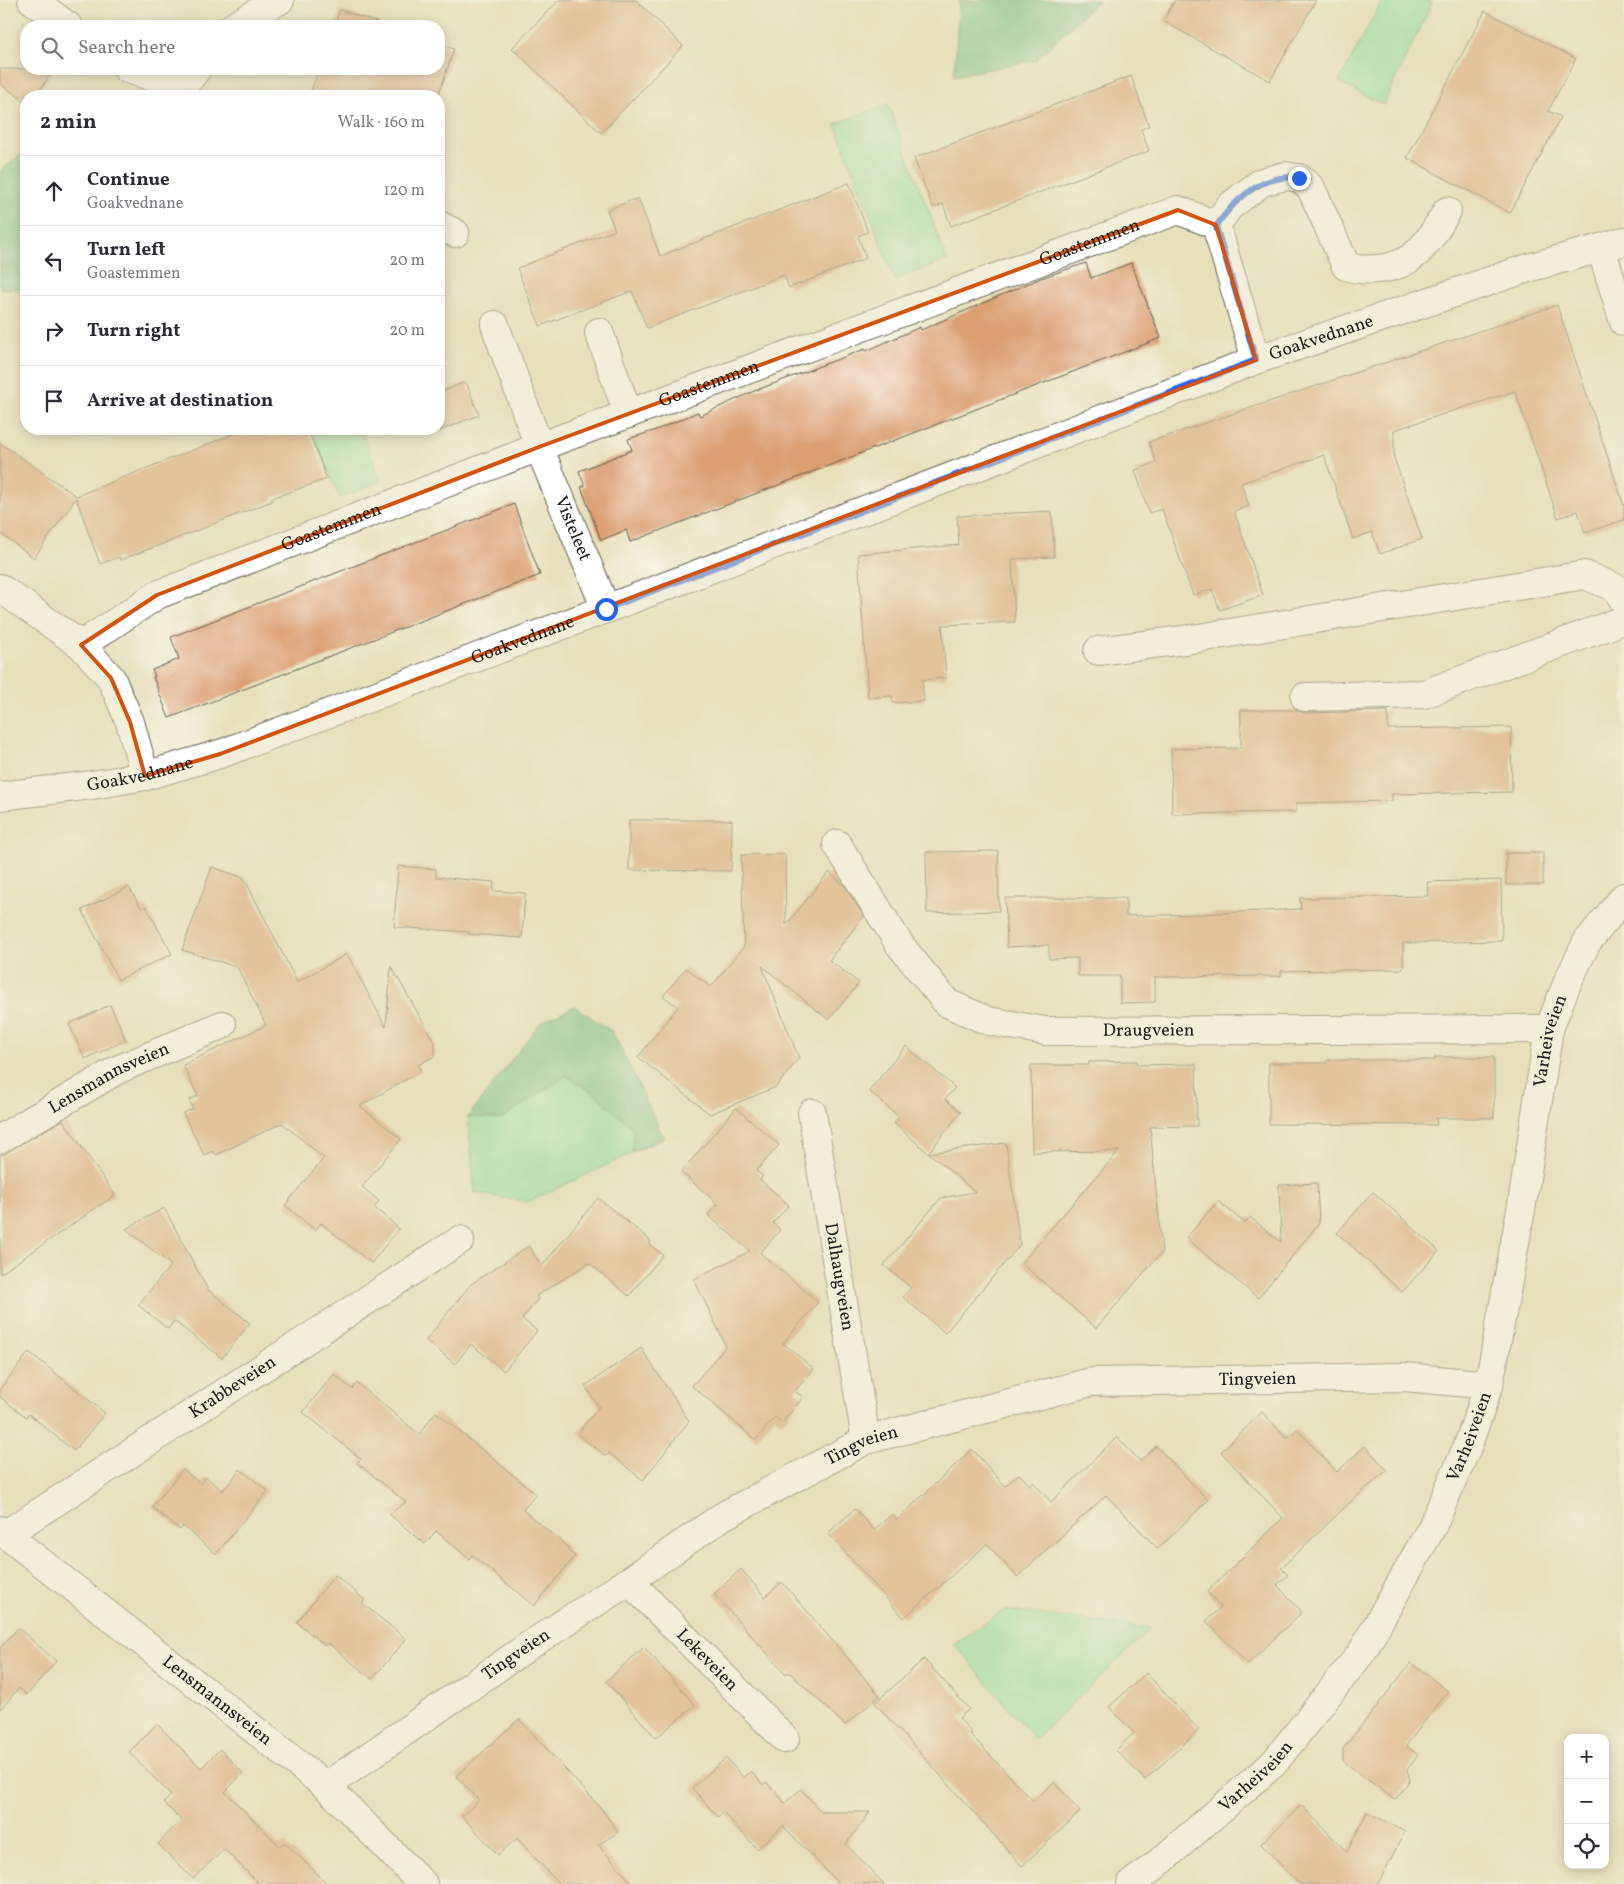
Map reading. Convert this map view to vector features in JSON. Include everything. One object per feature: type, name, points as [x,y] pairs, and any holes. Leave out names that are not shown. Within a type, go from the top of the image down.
[{"type":"street","points":[[32,0],[60,20]]},
{"type":"street","points":[[245,20],[280,0]]},
{"type":"street","points":[[153,75],[192,84]]},
{"type":"street","points":[[1256,360],[1216,226],[1229,207],[1262,182],[1285,176],[1299,178],[1311,188],[1346,266],[1358,270],[1385,268],[1407,262],[1428,243],[1447,211]]},
{"type":"street","name":"Goastemmen","points":[[81,645],[157,595],[540,447],[1178,210],[1216,226]]},
{"type":"street","name":"Goakvednane","points":[[0,796],[92,785],[145,776],[220,754],[606,609],[1256,360],[1528,268],[1612,244],[1624,322]]},
{"type":"street","name":"Visteleet","points":[[495,325],[540,447],[606,609]]},
{"type":"street","points":[[599,332],[628,414]]},
{"type":"street","points":[[1098,651],[1199,638],[1585,575],[1616,588],[1624,601]]},
{"type":"street","points":[[0,588],[81,645],[110,678],[130,722],[145,776]]},
{"type":"street","points":[[1305,697],[1424,694],[1624,620]]},
{"type":"street","name":"Draugveien","points":[[837,844],[900,945],[947,1003],[988,1021],[1045,1031],[1549,1030]]},
{"type":"street","name":"Varheiveien","points":[[1131,1884],[1155,1866],[1273,1764],[1362,1652],[1432,1527],[1468,1445],[1489,1385],[1522,1204],[1549,1030],[1568,981],[1587,942],[1624,896]]},
{"type":"street","name":"Lensmannsveien","points":[[0,1140],[116,1070],[222,1025]]},
{"type":"street","name":"Dalhaugveien","points":[[812,1113],[866,1440]]},
{"type":"street","name":"Krabbeveien","points":[[3,1532],[460,1240]]},
{"type":"street","name":"Tingveien","points":[[326,1786],[530,1645],[629,1581],[723,1516],[866,1440],[1091,1382],[1405,1377],[1489,1385]]},
{"type":"street","name":"Lensmannsveien","points":[[3,1532],[326,1786],[423,1884]]},
{"type":"street","name":"Lekeveien","points":[[629,1581],[785,1739]]},
{"type":"highlighted area","points":[[1178,210],[1216,225],[1256,360],[220,754],[145,776],[130,722],[111,678],[81,645],[157,595],[539,447]]},
{"type":"green space","points":[[959,0],[1099,0],[1036,60],[954,76]]},
{"type":"green space","points":[[1384,0],[1424,0],[1432,3],[1383,105],[1339,82]]},
{"type":"green space","points":[[888,104],[947,260],[895,280],[835,124]]},
{"type":"green space","points":[[20,156],[20,289],[0,289],[0,171]]},
{"type":"green space","points":[[314,435],[362,435],[381,481],[340,498]]},
{"type":"green space","points":[[574,1006],[664,1138],[528,1202],[475,1193],[468,1117],[540,1023]]},
{"type":"green space","points":[[574,1006],[613,1032],[664,1138],[632,1152],[633,1129],[594,1093],[566,1076],[501,1119],[468,1117],[540,1023]]},
{"type":"green space","points":[[1004,1610],[1151,1628],[1035,1739],[954,1644]]},
{"type":"building","points":[[559,0],[636,0],[683,46],[601,133],[512,48]]},
{"type":"building","points":[[1175,0],[1316,0],[1270,81],[1163,21]]},
{"type":"building","points":[[340,10],[370,20],[336,20]]},
{"type":"building","points":[[1485,11],[1576,59],[1548,111],[1561,117],[1510,213],[1407,158]]},
{"type":"building","points":[[445,46],[454,49],[440,90],[311,90],[317,75],[445,75]]},
{"type":"building","points":[[0,69],[20,69],[20,75],[50,75],[40,90],[20,90],[20,98],[0,84]]},
{"type":"building","points":[[1131,76],[1149,126],[1141,129],[1149,151],[951,226],[943,204],[933,208],[914,158]]},
{"type":"building","points":[[849,183],[868,232],[858,236],[866,258],[789,288],[784,275],[647,328],[632,291],[540,326],[517,268],[615,230],[607,210],[638,198],[660,256]]},
{"type":"building","points":[[1086,263],[1091,278],[1131,263],[1161,338],[630,542],[626,530],[601,540],[581,487],[585,486],[579,471],[632,450],[628,439],[656,430],[698,412],[700,416],[754,391],[865,349],[866,351],[920,327],[921,330],[1041,278]]},
{"type":"building","points":[[1557,305],[1624,506],[1624,520],[1585,533],[1578,511],[1558,518],[1515,391],[1394,430],[1394,458],[1422,539],[1380,554],[1372,532],[1353,539],[1324,455],[1241,483],[1249,506],[1234,511],[1263,595],[1220,610],[1212,589],[1193,595],[1162,509],[1149,513],[1135,470],[1156,463],[1149,442]]},
{"type":"building","points":[[466,382],[479,415],[445,429],[445,391]]},
{"type":"building","points":[[231,435],[310,435],[327,479],[272,498],[272,501],[120,560],[119,557],[100,564],[76,498],[34,558],[0,533],[0,443],[76,496]]},
{"type":"building","points":[[514,504],[540,575],[169,718],[152,670],[179,659],[171,637]]},
{"type":"building","points":[[1052,511],[1054,557],[1012,559],[1015,622],[942,625],[946,678],[922,680],[924,701],[893,703],[892,696],[868,698],[858,554],[959,545],[957,516]]},
{"type":"building","points":[[1241,710],[1296,710],[1305,713],[1388,711],[1388,729],[1511,727],[1512,792],[1392,794],[1392,801],[1296,803],[1296,812],[1172,814],[1171,749],[1241,748]]},
{"type":"building","points":[[629,820],[732,820],[731,871],[629,870]]},
{"type":"building","points":[[998,851],[999,911],[927,913],[926,852]]},
{"type":"building","points":[[1506,853],[1543,853],[1543,885],[1506,885]]},
{"type":"building","points":[[785,854],[786,925],[829,872],[843,884],[864,916],[829,960],[859,983],[829,1020],[762,966],[799,1058],[776,1087],[710,1114],[638,1057],[678,1007],[663,996],[686,968],[711,987],[744,946],[741,855]]},
{"type":"building","points":[[398,866],[436,869],[436,877],[494,882],[493,891],[525,893],[522,938],[394,927]]},
{"type":"building","points":[[212,867],[244,878],[297,982],[347,954],[386,1027],[391,966],[435,1043],[435,1056],[418,1065],[421,1071],[360,1106],[401,1139],[362,1187],[379,1201],[374,1207],[399,1229],[371,1263],[321,1223],[315,1230],[285,1205],[324,1158],[282,1123],[216,1155],[213,1151],[204,1155],[183,1113],[193,1109],[189,1100],[198,1096],[183,1065],[266,1025],[237,967],[182,950]]},
{"type":"building","points":[[1501,880],[1502,941],[1403,943],[1403,969],[1281,971],[1281,976],[1155,977],[1155,1002],[1120,1003],[1120,976],[1078,976],[1078,958],[1049,959],[1049,945],[1007,947],[1005,898],[1126,898],[1126,916],[1200,914],[1301,909],[1300,898],[1428,896],[1427,882]]},
{"type":"building","points":[[129,887],[141,908],[146,906],[172,954],[118,980],[82,910]]},
{"type":"building","points":[[110,1005],[126,1040],[85,1059],[69,1024]]},
{"type":"building","points":[[906,1046],[955,1088],[945,1099],[961,1112],[928,1153],[894,1123],[899,1117],[869,1091]]},
{"type":"building","points":[[1435,1057],[1494,1057],[1494,1118],[1436,1118],[1437,1125],[1269,1124],[1269,1063],[1327,1063],[1327,1060],[1435,1060]]},
{"type":"building","points":[[1137,1061],[1137,1065],[1196,1064],[1197,1126],[1150,1127],[1162,1252],[1096,1328],[1021,1263],[1119,1151],[1032,1152],[1031,1065],[1089,1065],[1089,1062]]},
{"type":"building","points":[[736,1108],[779,1145],[756,1171],[763,1176],[760,1180],[789,1205],[773,1223],[780,1230],[760,1253],[818,1302],[783,1343],[814,1369],[795,1391],[803,1397],[782,1423],[775,1417],[756,1440],[692,1386],[726,1346],[694,1279],[750,1251],[708,1215],[718,1204],[681,1172]]},
{"type":"building","points":[[63,1120],[115,1195],[0,1274],[0,1156]]},
{"type":"building","points":[[1006,1143],[1020,1245],[945,1333],[903,1297],[911,1288],[884,1265],[941,1198],[975,1192],[929,1153]]},
{"type":"building","points":[[1317,1183],[1319,1223],[1258,1298],[1186,1238],[1218,1201],[1245,1223],[1250,1217],[1281,1242],[1279,1185]]},
{"type":"building","points":[[1373,1192],[1439,1251],[1402,1292],[1337,1233]]},
{"type":"building","points":[[598,1198],[651,1241],[649,1244],[663,1255],[629,1296],[589,1263],[536,1296],[538,1299],[522,1319],[537,1331],[504,1371],[471,1344],[455,1364],[426,1340],[471,1284],[529,1246],[542,1266]]},
{"type":"building","points":[[164,1208],[208,1290],[250,1323],[222,1358],[174,1321],[168,1329],[138,1305],[171,1265],[126,1229]]},
{"type":"building","points":[[641,1348],[689,1421],[643,1480],[609,1453],[606,1456],[577,1434],[599,1407],[585,1386]]},
{"type":"building","points":[[29,1352],[105,1413],[74,1451],[29,1414],[26,1417],[0,1397],[0,1389]]},
{"type":"building","points":[[334,1374],[352,1389],[357,1383],[419,1434],[436,1412],[536,1494],[523,1510],[569,1548],[567,1550],[575,1556],[534,1606],[472,1555],[469,1559],[436,1531],[425,1544],[389,1514],[406,1502],[357,1463],[361,1459],[303,1412]]},
{"type":"building","points":[[1262,1412],[1287,1438],[1297,1429],[1337,1472],[1365,1446],[1387,1470],[1281,1568],[1288,1575],[1277,1585],[1302,1612],[1248,1664],[1206,1621],[1221,1607],[1207,1592],[1283,1518],[1221,1452]]},
{"type":"building","points":[[1117,1437],[1140,1461],[1156,1446],[1208,1500],[1158,1549],[1106,1495],[1017,1577],[987,1544],[904,1618],[828,1533],[855,1509],[874,1530],[892,1514],[897,1520],[972,1449],[1005,1486],[1019,1474],[1030,1485],[1033,1482],[1051,1502]]},
{"type":"building","points":[[183,1469],[201,1484],[206,1477],[223,1491],[240,1469],[268,1491],[216,1554],[183,1526],[180,1530],[152,1507]]},
{"type":"building","points":[[741,1569],[765,1597],[782,1582],[880,1696],[845,1725],[790,1673],[785,1673],[714,1594]]},
{"type":"building","points":[[335,1575],[365,1600],[362,1603],[406,1639],[372,1679],[328,1643],[325,1646],[297,1622]]},
{"type":"building","points":[[18,1628],[56,1661],[27,1695],[19,1688],[0,1710],[0,1648]]},
{"type":"building","points":[[644,1647],[695,1705],[656,1738],[606,1681]]},
{"type":"building","points":[[924,1659],[969,1709],[959,1718],[972,1733],[970,1734],[1033,1801],[1054,1782],[1080,1812],[1022,1866],[875,1703]]},
{"type":"building","points":[[1411,1663],[1448,1691],[1406,1746],[1418,1755],[1407,1770],[1410,1780],[1395,1800],[1343,1761],[1343,1749]]},
{"type":"building","points":[[1146,1673],[1199,1730],[1145,1780],[1116,1750],[1134,1733],[1109,1707]]},
{"type":"building","points":[[519,1719],[600,1807],[618,1832],[598,1845],[633,1884],[559,1884],[517,1838],[498,1855],[462,1816],[479,1800],[456,1776]]},
{"type":"building","points":[[157,1724],[201,1768],[220,1749],[243,1773],[225,1792],[280,1846],[284,1842],[328,1884],[259,1884],[224,1849],[193,1879],[158,1844],[181,1820],[164,1803],[171,1795],[129,1752]]},
{"type":"building","points":[[726,1758],[744,1778],[751,1771],[763,1785],[766,1782],[785,1803],[801,1789],[821,1812],[870,1812],[846,1844],[884,1884],[839,1884],[783,1826],[757,1849],[723,1812],[718,1817],[692,1788]]},
{"type":"building","points":[[1301,1805],[1347,1852],[1367,1812],[1405,1831],[1378,1884],[1299,1884],[1261,1844]]},
{"type":"route","points":[[606,609],[1256,360],[1216,226],[1229,207],[1262,182],[1285,176],[1299,178]]}]
